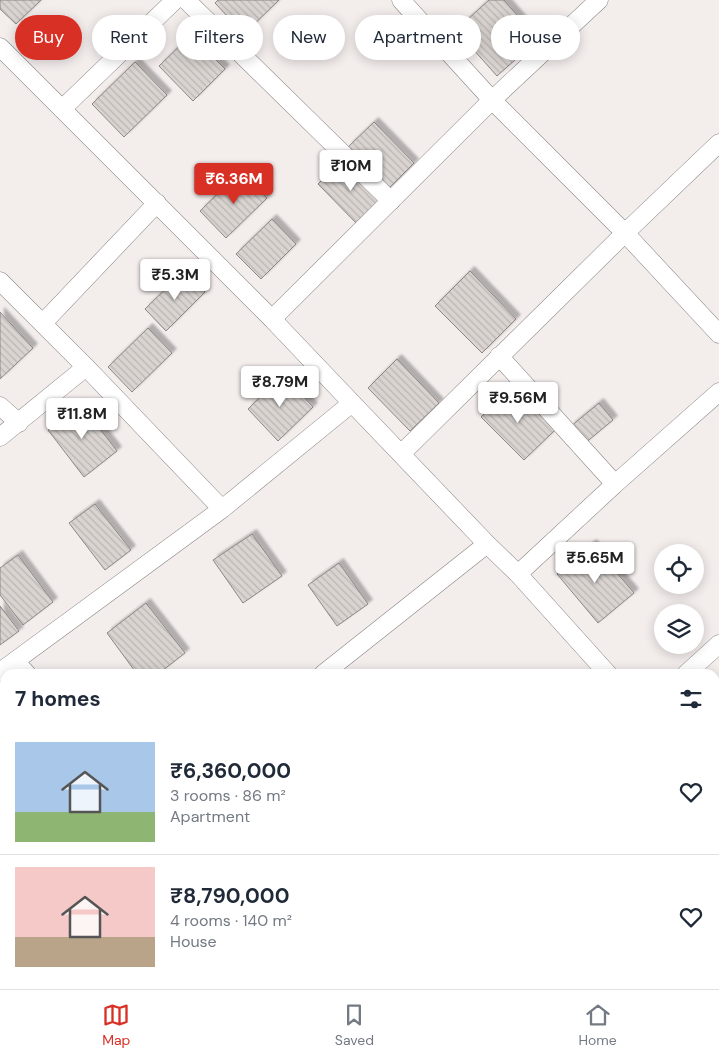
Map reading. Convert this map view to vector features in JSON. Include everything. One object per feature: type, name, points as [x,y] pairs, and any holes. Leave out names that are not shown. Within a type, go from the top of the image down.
[{"type":"street","points":[[62,109],[174,0]]},
{"type":"street","points":[[186,0],[391,201]]},
{"type":"street","points":[[401,0],[492,100],[624,233],[719,334]]},
{"type":"street","points":[[272,319],[492,100],[599,0]]},
{"type":"street","points":[[0,47],[272,319],[518,574],[604,669]]},
{"type":"street","points":[[401,454],[624,233],[719,143]]},
{"type":"street","points":[[43,323],[157,203]]},
{"type":"street","points":[[0,281],[86,367],[222,509]]},
{"type":"street","points":[[499,356],[615,484]]},
{"type":"street","points":[[0,437],[86,367]]},
{"type":"street","points":[[518,574],[615,484],[719,392]]},
{"type":"street","points":[[4,669],[222,509],[352,403]]},
{"type":"street","points":[[0,406],[19,423]]},
{"type":"street","points":[[329,669],[487,544]]},
{"type":"street","points":[[692,669],[719,644]]},
{"type":"street","points":[[15,661],[22,669]]},
{"type":"building","points":[[0,0],[41,0],[25,15],[15,15],[15,23],[0,9]]},
{"type":"building","points":[[218,0],[279,0],[263,16],[226,15],[215,3]]},
{"type":"building","points":[[489,0],[504,0],[517,15],[491,15],[491,60],[515,60],[497,76],[481,58],[481,15],[472,15]]},
{"type":"building","points":[[176,50],[176,60],[216,60],[225,69],[193,101],[159,66]]},
{"type":"building","points":[[135,62],[167,95],[124,137],[92,104]]},
{"type":"building","points":[[374,122],[414,163],[389,188],[348,147]]},
{"type":"building","points":[[343,159],[384,201],[359,226],[318,184]]},
{"type":"building","points":[[241,171],[267,198],[226,238],[200,211]]},
{"type":"building","points":[[272,219],[296,244],[261,279],[236,254]]},
{"type":"building","points":[[184,271],[205,292],[166,331],[145,309]]},
{"type":"building","points":[[470,271],[516,319],[482,353],[435,306]]},
{"type":"building","points":[[0,312],[33,348],[0,379]]},
{"type":"building","points":[[148,328],[172,353],[132,392],[108,367]]},
{"type":"building","points":[[397,359],[439,403],[410,431],[368,388]]},
{"type":"building","points":[[283,375],[313,407],[278,441],[248,409]]},
{"type":"building","points":[[512,387],[555,430],[524,460],[481,417]]},
{"type":"building","points":[[599,403],[613,420],[584,444],[570,427]]},
{"type":"building","points":[[81,404],[117,451],[84,477],[48,430]]},
{"type":"building","points":[[95,504],[131,550],[105,570],[69,523]]},
{"type":"building","points":[[252,534],[282,576],[243,603],[213,560]]},
{"type":"building","points":[[592,544],[634,593],[598,623],[557,574]]},
{"type":"building","points":[[18,555],[53,602],[23,625],[0,595],[0,568]]},
{"type":"building","points":[[339,563],[368,604],[337,626],[308,585]]},
{"type":"building","points":[[146,603],[185,653],[164,669],[133,669],[107,633]]},
{"type":"building","points":[[0,606],[19,631],[0,645]]}]
